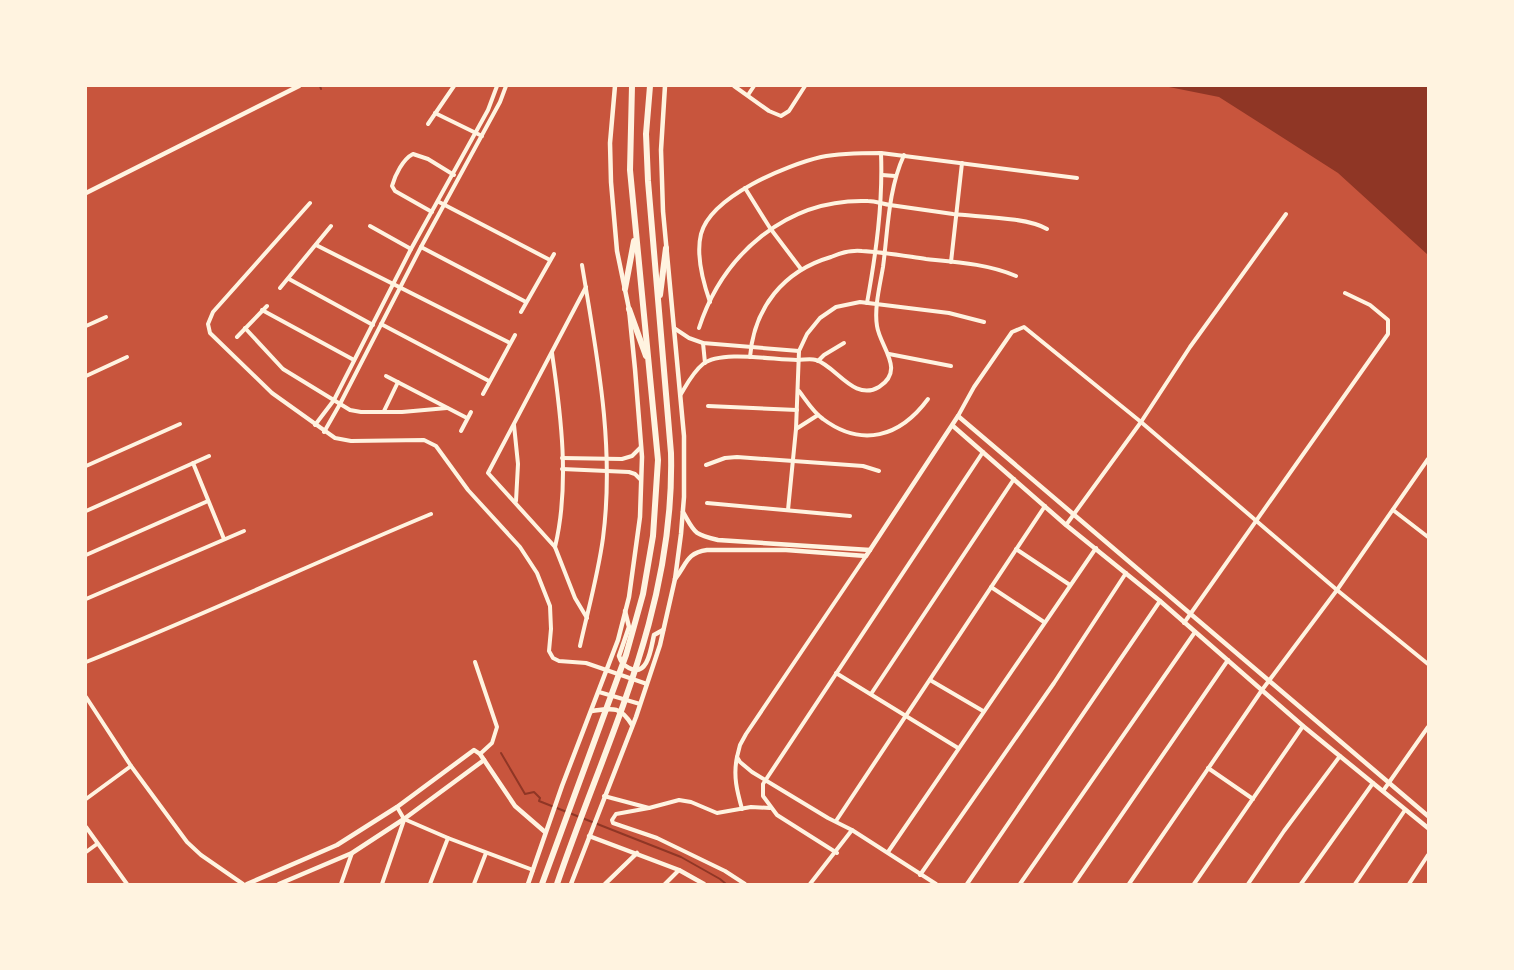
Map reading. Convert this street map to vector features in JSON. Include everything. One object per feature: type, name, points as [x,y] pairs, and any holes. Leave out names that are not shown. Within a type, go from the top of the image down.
[{"type":"main road","points":[[542,885],[615,690],[636,624],[648,568],[657,498],[658,470],[650,365],[630,170],[631,86]]},
{"type":"main road","points":[[557,885],[639,660],[654,606],[667,539],[671,476],[648,181],[646,134],[650,86]]},
{"type":"main road","points":[[625,289],[635,235]]},
{"type":"main road","points":[[659,311],[666,248]]},
{"type":"main road","points":[[629,309],[650,365]]},
{"type":"street","points":[[86,193],[299,86]]},
{"type":"street","points":[[428,124],[454,86]]},
{"type":"street","points":[[315,425],[334,400],[411,249],[476,133],[494,98],[497,86]]},
{"type":"street","points":[[324,432],[482,136],[506,86]]},
{"type":"street","points":[[528,885],[550,818],[608,670],[626,611],[640,517],[641,446],[629,309],[618,251],[610,182],[610,143],[615,86]]},
{"type":"street","points":[[571,885],[647,684],[675,579],[681,534],[685,465],[681,394],[661,173],[665,86]]},
{"type":"street","points":[[734,86],[777,115],[785,115],[789,111],[805,86]]},
{"type":"street","points":[[748,95],[754,86]]},
{"type":"street","points":[[435,113],[482,136]]},
{"type":"street","points":[[710,302],[701,253],[702,231],[713,214],[728,200],[745,188],[778,171],[815,159],[852,153],[881,153],[1077,178]]},
{"type":"street","points":[[867,303],[876,253],[882,176],[881,153]]},
{"type":"street","points":[[432,212],[395,191],[392,186],[406,158],[413,154],[428,159],[454,175]]},
{"type":"street","points":[[681,394],[705,363],[725,358],[750,357],[818,361],[855,388],[870,390],[880,387],[889,377],[891,363],[877,325],[878,305],[891,205],[896,176],[903,155]]},
{"type":"street","points":[[951,262],[962,163]]},
{"type":"street","points":[[882,176],[896,176]]},
{"type":"street","points":[[745,188],[770,228],[801,269]]},
{"type":"street","points":[[439,201],[550,260]]},
{"type":"street","points":[[699,328],[724,276],[752,242],[785,219],[817,207],[839,202],[869,201],[1027,222],[1047,229]]},
{"type":"street","points":[[310,203],[218,305],[210,316],[208,324],[210,333],[272,393],[335,438],[346,441],[424,440],[436,446],[468,490],[520,547],[537,573],[548,598],[551,614],[549,651],[551,656],[557,660],[582,662],[647,684]]},
{"type":"street","points":[[1066,525],[1286,214]]},
{"type":"street","points":[[280,288],[331,226]]},
{"type":"street","points":[[370,226],[411,249]]},
{"type":"street","points":[[316,245],[510,343]]},
{"type":"street","points":[[421,247],[526,302]]},
{"type":"street","points":[[750,357],[754,328],[777,291],[801,269],[841,253],[861,251],[951,262],[998,269],[1016,276]]},
{"type":"street","points":[[521,312],[554,254]]},
{"type":"street","points":[[580,646],[603,538],[607,471],[602,379],[582,265]]},
{"type":"street","points":[[289,279],[373,325]]},
{"type":"street","points":[[586,287],[488,472],[555,547],[575,598],[586,618]]},
{"type":"street","points":[[1185,623],[1388,334],[1388,320],[1370,305],[1345,293]]},
{"type":"street","points":[[788,510],[796,429],[799,351],[813,326],[827,311],[844,303],[885,304],[949,313],[984,322]]},
{"type":"street","points":[[237,337],[267,306]]},
{"type":"street","points":[[262,310],[354,360]]},
{"type":"street","points":[[86,326],[106,317]]},
{"type":"street","points":[[381,324],[489,381]]},
{"type":"street","points":[[742,809],[734,770],[740,745],[746,734],[953,426],[970,394],[1012,332],[1024,327],[1141,422],[1336,590],[1428,664]]},
{"type":"street","points":[[245,328],[283,369],[340,404],[356,411],[402,412],[447,408]]},
{"type":"street","points":[[674,328],[689,338],[703,343],[799,351]]},
{"type":"street","points":[[483,394],[515,335]]},
{"type":"street","points":[[703,343],[705,363]]},
{"type":"street","points":[[818,361],[844,343]]},
{"type":"street","points":[[552,352],[562,458],[562,501],[555,547]]},
{"type":"street","points":[[889,354],[951,366]]},
{"type":"street","points":[[86,375],[127,357]]},
{"type":"street","points":[[386,376],[467,418]]},
{"type":"street","points":[[384,411],[398,382]]},
{"type":"street","points":[[798,390],[818,415],[845,431],[869,436],[903,425],[912,419],[928,399]]},
{"type":"street","points":[[708,406],[796,410]]},
{"type":"street","points":[[461,431],[471,412]]},
{"type":"street","points":[[796,429],[818,415]]},
{"type":"street","points":[[958,416],[1428,816]]},
{"type":"street","points":[[86,466],[180,424]]},
{"type":"street","points":[[514,424],[518,464],[516,502]]},
{"type":"street","points":[[953,426],[1066,525],[1160,601],[1303,726],[1428,828]]},
{"type":"street","points":[[562,458],[629,458],[641,446]]},
{"type":"street","points":[[837,853],[777,815],[770,808],[762,793],[765,779],[983,452]]},
{"type":"street","points":[[86,511],[209,456]]},
{"type":"street","points":[[706,465],[725,458],[863,466],[879,471]]},
{"type":"street","points":[[1128,885],[1262,690],[1428,459]]},
{"type":"street","points":[[193,463],[224,539]]},
{"type":"street","points":[[562,469],[632,473],[641,480]]},
{"type":"street","points":[[871,694],[1014,479]]},
{"type":"street","points":[[86,555],[208,501]]},
{"type":"street","points":[[707,503],[850,516]]},
{"type":"street","points":[[836,821],[1045,506]]},
{"type":"street","points":[[1393,510],[1428,537]]},
{"type":"street","points":[[683,512],[690,528],[696,533],[718,540],[870,550]]},
{"type":"street","points":[[86,662],[431,514]]},
{"type":"street","points":[[86,599],[244,531]]},
{"type":"street","points":[[888,852],[1096,548]]},
{"type":"street","points":[[1016,549],[1070,585]]},
{"type":"street","points":[[675,579],[689,557],[696,552],[707,550],[786,550],[866,556]]},
{"type":"street","points":[[920,875],[1054,683],[1126,572]]},
{"type":"street","points":[[991,586],[1044,622]]},
{"type":"street","points":[[967,885],[1160,601]]},
{"type":"street","points":[[626,611],[629,627],[619,656],[621,661],[630,668],[635,670],[642,668],[646,663],[654,635],[663,630]]},
{"type":"street","points":[[1020,885],[1195,632]]},
{"type":"street","points":[[1074,885],[1228,660]]},
{"type":"street","points":[[474,662],[497,731],[492,743],[480,754]]},
{"type":"street","points":[[836,673],[958,748]]},
{"type":"street","points":[[930,680],[983,711]]},
{"type":"street","points":[[599,692],[640,704]]},
{"type":"street","points":[[86,697],[131,766],[187,842],[201,855],[245,885],[337,845],[397,807],[474,750],[480,754],[515,806],[545,832]]},
{"type":"street","points":[[592,711],[619,710],[625,714],[632,725]]},
{"type":"street","points":[[1194,885],[1303,726]]},
{"type":"street","points":[[1383,791],[1428,727]]},
{"type":"street","points":[[1248,885],[1284,831],[1340,756]]},
{"type":"street","points":[[737,758],[746,767],[888,852],[936,885]]},
{"type":"street","points":[[279,885],[352,853],[404,819],[484,760]]},
{"type":"street","points":[[86,799],[131,766]]},
{"type":"street","points":[[1208,768],[1253,800]]},
{"type":"street","points":[[1300,885],[1373,783]]},
{"type":"street","points":[[603,799],[649,808]]},
{"type":"street","points":[[745,885],[709,863],[657,838],[613,823],[612,820],[616,814],[679,800],[691,802],[717,813],[770,808]]},
{"type":"street","points":[[397,807],[404,819],[533,870]]},
{"type":"street","points":[[1355,885],[1406,810]]},
{"type":"street","points":[[382,885],[404,819]]},
{"type":"street","points":[[86,827],[127,885]]},
{"type":"street","points":[[810,885],[837,853],[852,830]]},
{"type":"street","points":[[589,836],[679,870],[704,885]]},
{"type":"street","points":[[430,885],[448,838]]},
{"type":"street","points":[[86,852],[98,844]]},
{"type":"street","points":[[341,885],[352,853]]},
{"type":"street","points":[[474,885],[486,853]]},
{"type":"street","points":[[605,885],[637,853]]},
{"type":"street","points":[[1409,885],[1428,855]]},
{"type":"street","points":[[665,885],[679,870]]},
{"type":"shaded area","points":[[1164,86],[1428,86],[1428,255],[1338,173],[1219,97]]},
{"type":"waterway","points":[[501,753],[525,794],[534,792],[540,798],[539,801],[681,857],[726,884]]}]
